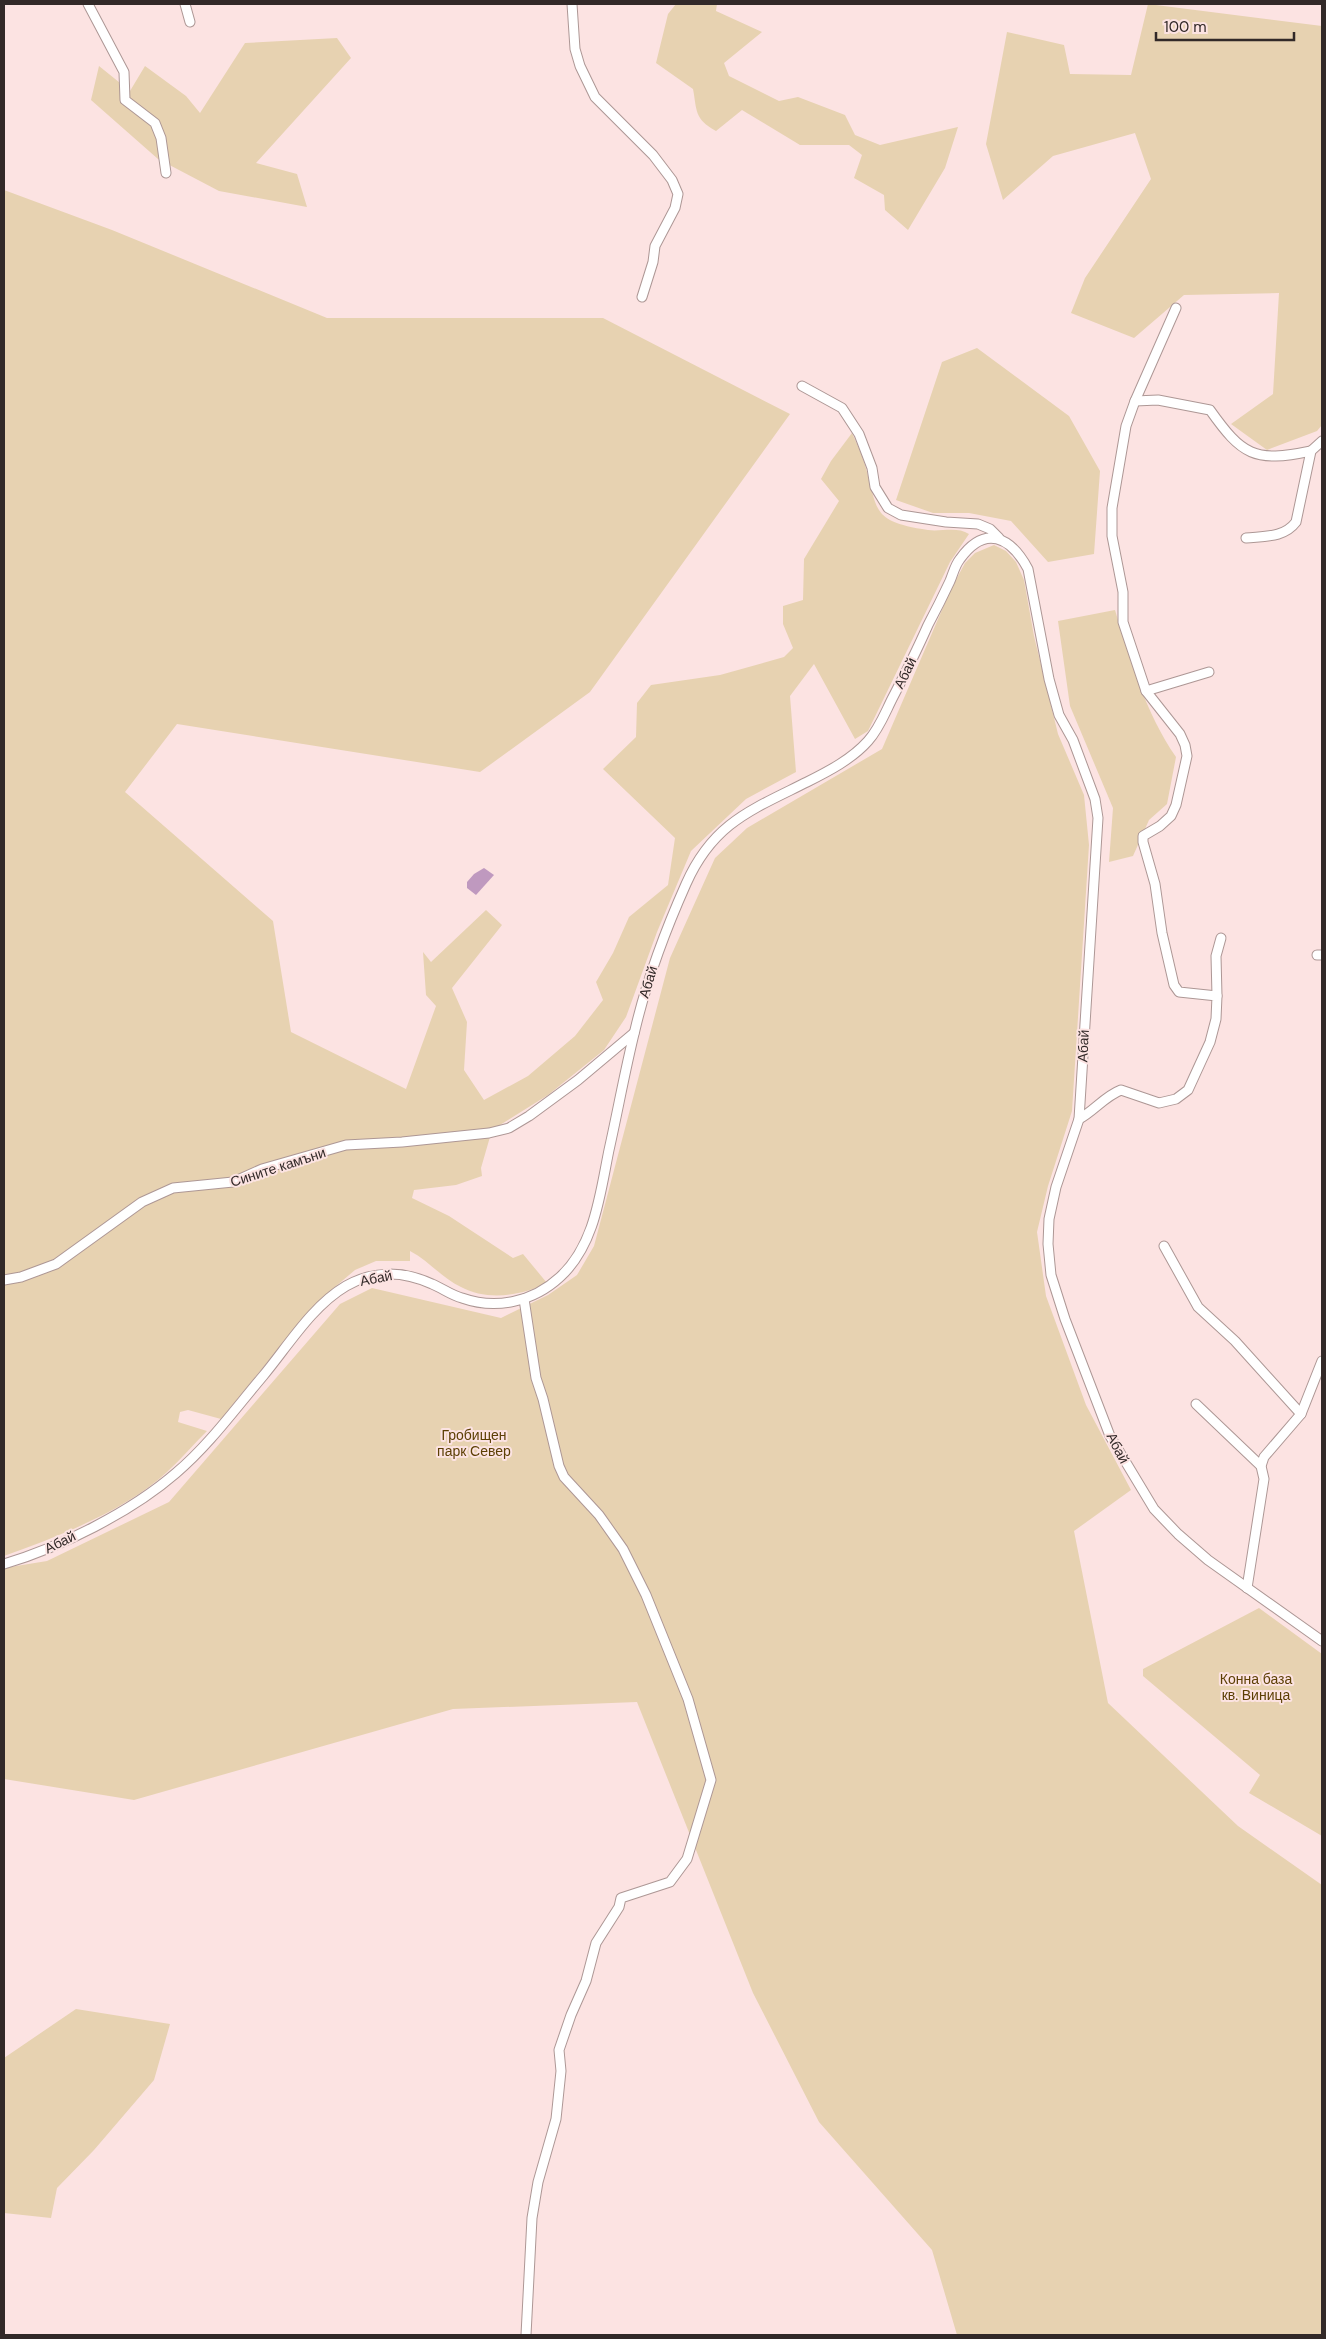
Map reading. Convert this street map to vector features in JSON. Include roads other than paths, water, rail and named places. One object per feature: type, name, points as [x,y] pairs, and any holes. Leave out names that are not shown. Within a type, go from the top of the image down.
[{"type":"street","points":[[88,4],[124,72],[126,100],[155,123],[160,138],[166,173]]},
{"type":"street","points":[[185,4],[190,22]]},
{"type":"street","points":[[572,4],[575,48],[580,66],[595,97],[653,155],[672,180],[678,194],[674,208],[655,246],[653,262],[642,297]]},
{"type":"street","points":[[1176,308],[1126,426],[1112,508],[1112,536],[1123,592],[1123,622],[1146,691],[1180,734],[1186,745],[1187,756],[1176,805],[1171,816],[1160,826],[1143,836],[1155,884],[1162,933],[1174,985],[1179,992],[1217,996]]},
{"type":"street","points":[[802,386],[842,408],[859,434],[872,468],[874,487],[888,508],[901,515],[946,522],[978,524],[1000,538]]},
{"type":"street","points":[[1135,401],[1158,400],[1210,410],[1228,436],[1241,448],[1264,456],[1286,457],[1311,451],[1322,441]]},
{"type":"street","points":[[1246,538],[1280,534],[1290,530],[1296,522],[1311,451]]},
{"type":"street","name":"Абай","points":[[4,1564],[46,1549],[120,1512],[152,1492],[179,1471],[205,1444],[311,1318],[343,1288],[359,1280],[393,1273],[430,1282],[459,1297],[481,1304],[502,1304],[524,1299],[543,1291],[560,1278],[573,1264],[586,1241],[596,1211],[634,1032],[647,982],[664,935],[701,854],[718,833],[740,816],[826,773],[849,758],[867,742],[890,703],[958,561],[970,547],[978,542],[1000,538],[1007,540],[1028,569],[1049,679],[1059,715],[1073,740],[1095,799],[1098,818],[1080,1119],[1056,1186],[1049,1219],[1048,1244],[1051,1275],[1065,1319],[1110,1436],[1154,1509],[1178,1534],[1208,1560],[1322,1641]]},
{"type":"street","points":[[1146,691],[1209,672]]},
{"type":"street","points":[[1080,1119],[1089,1114],[1113,1093],[1121,1090],[1159,1103],[1176,1099],[1188,1090],[1210,1042],[1216,1019],[1216,956],[1222,938]]},
{"type":"street","name":"Сините камъни","points":[[4,1280],[21,1277],[56,1264],[142,1202],[173,1188],[233,1182],[262,1169],[346,1145],[402,1142],[466,1134],[489,1134],[509,1128],[529,1116],[578,1080],[634,1032]]},
{"type":"street","points":[[1164,1246],[1198,1307],[1235,1342],[1301,1414]]},
{"type":"street","points":[[524,1299],[529,1346],[559,1466],[564,1477],[599,1515],[623,1549],[646,1595],[688,1699],[711,1780],[687,1859],[670,1882],[622,1898],[596,1943],[586,1981],[571,2015],[559,2050],[560,2071],[556,2119],[538,2182],[532,2218],[526,2335]]},
{"type":"street","points":[[1261,1466],[1264,1458],[1301,1414],[1322,1361]]},
{"type":"street","points":[[1196,1404],[1261,1466],[1264,1479],[1247,1588]]},
{"type":"park label","name":"Гробищен парк Север","points":[[474,1444]]},
{"type":"park label","name":"Конна база кв. Виница","points":[[1256,1688]]}]
